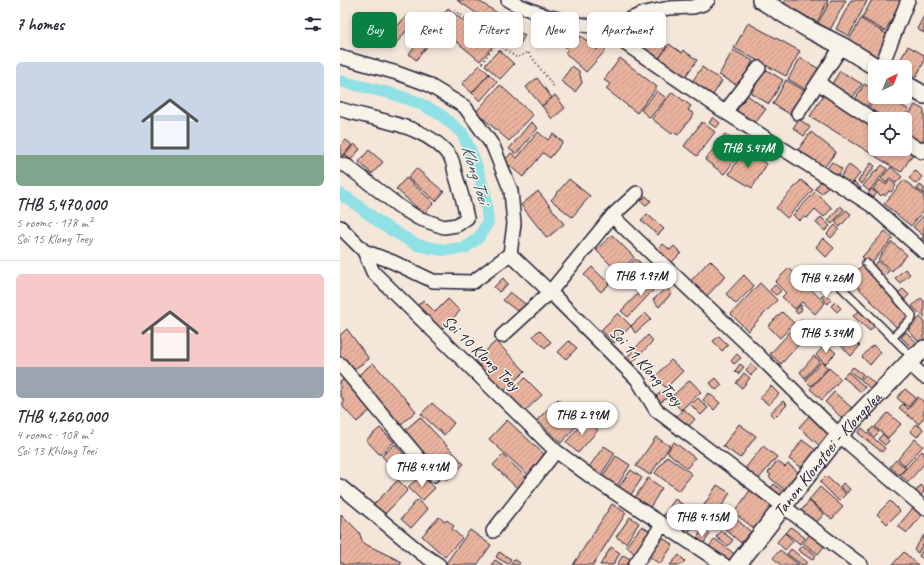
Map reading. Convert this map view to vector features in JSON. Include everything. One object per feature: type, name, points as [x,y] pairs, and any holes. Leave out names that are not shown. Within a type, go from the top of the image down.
[{"type":"street","points":[[508,0],[512,3],[546,16],[587,26]]},
{"type":"street","points":[[650,12],[669,8],[693,7],[703,4],[708,0]]},
{"type":"street","points":[[761,0],[810,30],[842,46],[868,62]]},
{"type":"street","points":[[884,60],[908,0]]},
{"type":"street","points":[[798,113],[842,46]]},
{"type":"street","points":[[632,48],[726,112],[871,205],[924,252]]},
{"type":"street","points":[[340,57],[397,73],[427,84],[465,107],[493,146],[511,191],[514,224],[510,254],[473,282],[433,280],[364,251],[340,227]]},
{"type":"street","points":[[726,112],[759,68]]},
{"type":"street","points":[[818,83],[868,116]]},
{"type":"street","points":[[912,88],[924,95]]},
{"type":"street","points":[[340,109],[404,127],[422,134],[439,146],[451,159],[467,218],[457,225],[444,227],[418,218],[400,207],[347,166],[340,164]]},
{"type":"street","points":[[912,145],[922,152],[924,148]]},
{"type":"street","points":[[502,336],[550,292],[612,216],[637,193]]},
{"type":"street","points":[[612,216],[747,344],[838,434],[924,508]]},
{"type":"street","name":"Soi 10 Klong Toey","points":[[364,251],[373,272],[556,452],[662,525],[724,565]]},
{"type":"street","name":"Soi 11 Klong Toey","points":[[510,254],[637,379],[656,410],[860,565]]},
{"type":"street","points":[[915,356],[924,377]]},
{"type":"street","name":"Tanon Klongtoei - Klongplea","points":[[737,565],[838,434],[915,356]]},
{"type":"street","points":[[340,364],[433,475]]},
{"type":"street","points":[[493,531],[556,452]]},
{"type":"street","points":[[340,486],[421,553],[439,565]]},
{"type":"street","points":[[635,565],[662,525]]},
{"type":"lane","points":[[866,263],[912,315],[912,318],[892,338]]},
{"type":"lane","points":[[842,287],[892,338],[915,356]]},
{"type":"path","points":[[455,10],[464,17]]},
{"type":"path","points":[[482,63],[492,48]]},
{"type":"path","points":[[503,48],[517,58],[528,52],[554,87]]},
{"type":"building","points":[[457,0],[477,0],[496,12],[474,12]]},
{"type":"building","points":[[786,0],[828,0],[817,22],[783,4]]},
{"type":"building","points":[[831,0],[846,0],[830,30],[818,23]]},
{"type":"building","points":[[851,0],[867,1],[849,36],[836,29]]},
{"type":"building","points":[[872,0],[903,0],[885,31],[862,18]]},
{"type":"building","points":[[448,8],[453,12],[445,12]]},
{"type":"building","points":[[456,15],[464,22],[464,48],[456,41]]},
{"type":"building","points":[[924,16],[924,33],[917,29]]},
{"type":"building","points":[[405,17],[405,33],[397,42],[397,27]]},
{"type":"building","points":[[861,19],[890,36],[878,57],[849,40]]},
{"type":"building","points":[[748,23],[800,51],[786,76],[734,48]]},
{"type":"building","points":[[581,36],[587,41],[587,48],[595,48],[597,50],[599,48],[604,48],[606,50],[586,72],[565,53],[568,49],[566,48],[579,48],[579,38]]},
{"type":"building","points":[[669,44],[682,53],[683,50],[697,60],[680,84],[654,65]]},
{"type":"building","points":[[908,46],[924,55],[924,62],[916,77],[912,75],[912,60],[900,60]]},
{"type":"building","points":[[667,47],[654,65],[635,52],[638,48]]},
{"type":"building","points":[[414,48],[426,48],[416,60],[409,54]]},
{"type":"building","points":[[464,48],[491,48],[480,61]]},
{"type":"building","points":[[499,50],[514,64],[500,79],[485,65]]},
{"type":"building","points":[[733,50],[753,61],[739,86],[719,75]]},
{"type":"building","points":[[620,58],[657,87],[637,113],[606,89],[610,84],[604,80]]},
{"type":"building","points":[[800,58],[821,70],[808,91],[788,79]]},
{"type":"building","points":[[480,65],[489,74],[472,93],[462,84]]},
{"type":"building","points":[[572,66],[579,71],[582,83],[575,92],[561,81]]},
{"type":"building","points":[[702,67],[722,81],[709,101],[688,88]]},
{"type":"building","points":[[765,69],[783,80],[769,104],[751,93]]},
{"type":"building","points":[[840,71],[862,84],[849,103],[828,90]]},
{"type":"building","points":[[489,74],[497,82],[480,101],[472,93]]},
{"type":"building","points":[[537,78],[552,98],[542,106],[526,87]]},
{"type":"building","points":[[786,80],[807,92],[793,116],[773,104]]},
{"type":"building","points":[[864,84],[868,86],[869,104],[863,114],[851,107]]},
{"type":"building","points":[[500,85],[533,115],[509,141],[476,112]]},
{"type":"building","points":[[657,91],[666,98],[650,118],[641,110]]},
{"type":"building","points":[[672,92],[691,106],[688,110],[694,114],[678,135],[673,132],[672,134],[652,119]]},
{"type":"building","points":[[825,93],[868,121],[868,152],[810,116]]},
{"type":"building","points":[[555,95],[565,108],[552,119],[542,106]]},
{"type":"building","points":[[747,95],[766,109],[750,130],[732,117]]},
{"type":"building","points":[[871,104],[899,104],[909,110],[908,112],[867,111]]},
{"type":"building","points":[[915,105],[924,110],[924,139],[921,143],[912,137],[912,112],[911,112]]},
{"type":"building","points":[[713,117],[720,123],[716,128],[709,123]]},
{"type":"building","points":[[799,119],[810,127],[804,136],[793,128]]},
{"type":"building","points":[[531,122],[538,128],[516,154],[509,149]]},
{"type":"building","points":[[702,122],[715,132],[697,156],[684,146]]},
{"type":"building","points":[[538,132],[548,140],[553,134],[563,142],[550,158],[543,153],[523,177],[504,161],[511,153],[517,158]]},
{"type":"building","points":[[811,132],[836,152],[823,169],[798,150]]},
{"type":"building","points":[[725,134],[744,149],[724,174],[705,160]]},
{"type":"building","points":[[346,140],[352,145],[343,156],[340,154],[340,146]]},
{"type":"building","points":[[354,144],[360,149],[351,160],[345,155]]},
{"type":"building","points":[[369,150],[383,162],[372,174],[359,162]]},
{"type":"building","points":[[744,150],[767,164],[752,188],[729,174]]},
{"type":"building","points":[[875,156],[912,156],[901,172]]},
{"type":"building","points":[[832,162],[842,169],[836,178],[826,170]]},
{"type":"building","points":[[871,163],[875,166],[861,184],[858,181]]},
{"type":"building","points":[[849,165],[860,173],[851,185],[840,177]]},
{"type":"building","points":[[882,165],[887,169],[869,191],[863,186]]},
{"type":"building","points":[[891,167],[902,177],[896,183],[890,178],[886,183],[881,178]]},
{"type":"building","points":[[416,168],[444,192],[436,201],[408,178]]},
{"type":"building","points":[[915,170],[922,177],[916,184],[909,178]]},
{"type":"building","points":[[406,178],[434,203],[424,214],[396,189]]},
{"type":"building","points":[[569,179],[590,196],[572,217],[551,200]]},
{"type":"building","points":[[801,180],[813,190],[787,218],[776,208]]},
{"type":"building","points":[[880,180],[886,185],[890,180],[896,185],[891,192],[889,191],[885,196],[883,194],[881,196],[873,189]]},
{"type":"building","points":[[904,180],[924,196],[924,210],[911,226],[884,204]]},
{"type":"building","points":[[821,181],[828,186],[822,194],[815,189]]},
{"type":"building","points":[[854,182],[861,188],[859,191],[851,184]]},
{"type":"building","points":[[920,185],[924,188],[924,194],[917,189]]},
{"type":"building","points":[[871,189],[877,193],[873,198],[868,194]]},
{"type":"building","points":[[538,191],[564,224],[547,238],[521,205]]},
{"type":"building","points":[[815,192],[832,208],[824,217],[815,209],[807,218],[803,217],[799,221],[793,215]]},
{"type":"building","points":[[646,196],[651,201],[646,205],[641,201]]},
{"type":"building","points":[[840,206],[844,209],[832,224],[828,221]]},
{"type":"building","points":[[846,210],[851,214],[840,227],[835,222]]},
{"type":"building","points":[[647,214],[664,229],[658,235],[641,220]]},
{"type":"building","points":[[924,215],[924,236],[913,227]]},
{"type":"building","points":[[821,217],[830,226],[825,231],[816,223]]},
{"type":"building","points":[[835,225],[839,229],[831,238],[827,234]]},
{"type":"building","points":[[885,231],[893,238],[871,264],[862,257]]},
{"type":"building","points":[[612,235],[634,257],[619,273],[596,250]]},
{"type":"building","points":[[924,236],[924,244],[920,240]]},
{"type":"building","points":[[823,238],[834,248],[826,257],[816,247]]},
{"type":"building","points":[[892,242],[907,255],[892,271],[878,259]]},
{"type":"building","points":[[663,244],[670,250],[674,246],[681,253],[671,263],[658,249]]},
{"type":"building","points":[[635,259],[640,262],[629,279],[623,272]]},
{"type":"building","points":[[710,260],[726,276],[704,299],[687,285]]},
{"type":"building","points":[[878,261],[889,271],[884,276],[873,267]]},
{"type":"building","points":[[863,265],[911,316],[898,329],[849,278]]},
{"type":"building","points":[[592,267],[609,284],[601,292],[584,275]]},
{"type":"building","points":[[789,268],[825,303],[815,314],[802,302],[795,309],[782,297],[786,293],[775,282]]},
{"type":"building","points":[[905,269],[910,274],[900,283],[895,278]]},
{"type":"building","points":[[744,275],[754,286],[736,304],[726,294]]},
{"type":"building","points":[[655,276],[661,282],[628,317],[621,311]]},
{"type":"building","points":[[503,278],[508,284],[499,292],[494,287]]},
{"type":"building","points":[[760,283],[777,300],[748,331],[731,314]]},
{"type":"building","points":[[775,285],[781,291],[776,295],[770,290]]},
{"type":"building","points":[[666,288],[672,293],[659,307],[653,300]]},
{"type":"building","points":[[903,289],[909,295],[902,302],[897,294]]},
{"type":"building","points":[[510,292],[529,307],[521,314],[503,300]]},
{"type":"building","points":[[825,294],[831,300],[828,304],[821,297]]},
{"type":"building","points":[[921,298],[924,301],[924,318],[912,306]]},
{"type":"building","points":[[448,299],[460,311],[438,333],[414,309],[423,300],[435,312]]},
{"type":"building","points":[[835,302],[841,308],[837,312],[831,306]]},
{"type":"building","points":[[800,305],[802,306],[800,308],[802,309],[798,314],[795,311]]},
{"type":"building","points":[[860,310],[875,325],[870,331],[853,316]]},
{"type":"building","points":[[782,312],[794,323],[780,338],[768,326]]},
{"type":"building","points":[[618,313],[631,326],[614,343],[601,330]]},
{"type":"building","points":[[645,313],[651,319],[635,333],[631,326]]},
{"type":"building","points":[[920,317],[924,321],[924,339],[920,343],[908,330]]},
{"type":"building","points":[[801,320],[812,330],[781,364],[770,354]]},
{"type":"building","points":[[347,329],[369,359],[350,372],[340,358],[340,335]]},
{"type":"building","points":[[539,330],[551,342],[545,348],[533,336]]},
{"type":"building","points":[[906,332],[917,343],[912,348],[901,337]]},
{"type":"building","points":[[648,335],[653,341],[632,363],[626,358]]},
{"type":"building","points":[[849,335],[860,346],[851,356],[840,344]]},
{"type":"building","points":[[719,336],[728,345],[722,351],[713,341]]},
{"type":"building","points":[[496,341],[525,371],[501,394],[472,364]]},
{"type":"building","points":[[569,341],[577,348],[566,359],[558,352]]},
{"type":"building","points":[[826,344],[836,353],[825,364],[816,355]]},
{"type":"building","points":[[873,345],[881,352],[870,365],[862,357]]},
{"type":"building","points":[[737,354],[741,358],[734,364],[731,361]]},
{"type":"building","points":[[814,356],[820,361],[805,378],[800,372]]},
{"type":"building","points":[[671,360],[683,371],[666,388],[655,377]]},
{"type":"building","points":[[821,362],[828,368],[811,386],[805,380]]},
{"type":"building","points":[[373,363],[416,411],[398,427],[354,379]]},
{"type":"building","points":[[740,364],[744,367],[738,374],[735,371]]},
{"type":"building","points":[[751,364],[757,369],[751,375],[746,370]]},
{"type":"building","points":[[853,367],[863,374],[860,379],[849,371]]},
{"type":"building","points":[[829,368],[841,379],[822,400],[810,389]]},
{"type":"building","points":[[848,372],[865,387],[861,392],[843,377]]},
{"type":"building","points":[[744,373],[750,378],[742,388],[736,383]]},
{"type":"building","points":[[865,375],[877,386],[873,391],[861,380]]},
{"type":"building","points":[[345,378],[373,408],[357,422],[343,407],[343,399],[340,395],[340,382]]},
{"type":"building","points":[[525,378],[542,395],[524,412],[507,394]]},
{"type":"building","points":[[716,378],[722,385],[716,390],[710,383]]},
{"type":"building","points":[[690,380],[701,392],[681,410],[670,398]]},
{"type":"building","points":[[771,386],[779,394],[769,405],[760,398]]},
{"type":"building","points":[[905,389],[916,398],[908,407],[897,398]]},
{"type":"building","points":[[664,390],[669,396],[660,403],[655,397]]},
{"type":"building","points":[[834,392],[852,408],[843,419],[825,402]]},
{"type":"building","points":[[709,393],[720,403],[714,410],[703,400]]},
{"type":"building","points":[[918,397],[924,402],[924,417],[919,424],[899,408],[903,404],[908,409]]},
{"type":"building","points":[[698,398],[708,408],[701,415],[691,405]]},
{"type":"building","points":[[558,399],[581,421],[561,443],[537,420]]},
{"type":"building","points":[[783,401],[787,405],[774,418],[770,413]]},
{"type":"building","points":[[432,403],[454,423],[444,435],[421,414]]},
{"type":"building","points":[[683,409],[695,419],[688,427],[676,417]]},
{"type":"building","points":[[888,413],[901,424],[888,438],[875,427]]},
{"type":"building","points":[[809,416],[834,438],[823,449],[799,427]]},
{"type":"building","points":[[420,417],[464,464],[447,480],[403,432]]},
{"type":"building","points":[[586,419],[598,430],[578,453],[566,442]]},
{"type":"building","points":[[507,420],[546,456],[528,475],[489,439]]},
{"type":"building","points":[[739,424],[756,436],[740,458],[723,446]]},
{"type":"building","points":[[916,424],[923,429],[917,437],[910,431]]},
{"type":"building","points":[[873,427],[879,432],[874,437],[869,432]]},
{"type":"building","points":[[380,428],[394,442],[380,455],[366,440]]},
{"type":"building","points":[[862,428],[885,448],[882,452],[858,433]]},
{"type":"building","points":[[883,434],[889,441],[885,445],[878,439]]},
{"type":"building","points":[[656,437],[670,446],[650,475],[636,466]]},
{"type":"building","points":[[915,439],[923,446],[905,466],[898,459]]},
{"type":"building","points":[[802,440],[817,451],[804,469],[789,459]]},
{"type":"building","points":[[674,442],[695,458],[687,468],[667,452]]},
{"type":"building","points":[[395,444],[409,460],[396,472],[382,456]]},
{"type":"building","points":[[604,446],[615,453],[601,475],[589,467]]},
{"type":"building","points":[[763,446],[777,457],[756,482],[743,471]]},
{"type":"building","points":[[922,451],[924,453],[924,464],[908,482],[900,475]]},
{"type":"building","points":[[503,455],[528,479],[518,489],[493,465]]},
{"type":"building","points":[[616,456],[630,465],[617,486],[602,477]]},
{"type":"building","points":[[667,456],[692,474],[679,491],[655,473]]},
{"type":"building","points":[[896,460],[906,468],[899,475],[890,467]]},
{"type":"building","points":[[777,461],[785,467],[788,464],[802,475],[787,492],[769,477],[771,475],[768,473]]},
{"type":"building","points":[[631,470],[642,478],[630,496],[618,488]]},
{"type":"building","points":[[421,475],[435,488],[422,501],[408,487]]},
{"type":"building","points":[[826,476],[846,494],[839,501],[820,482]]},
{"type":"building","points":[[648,478],[662,488],[649,509],[634,499]]},
{"type":"building","points":[[398,480],[408,490],[383,516],[372,506]]},
{"type":"building","points":[[843,483],[850,489],[847,493],[840,487]]},
{"type":"building","points":[[774,484],[787,495],[781,502],[768,491]]},
{"type":"building","points":[[717,485],[730,493],[712,521],[699,513]]},
{"type":"building","points":[[921,485],[924,488],[924,492],[918,499],[912,495]]},
{"type":"building","points":[[820,487],[843,507],[832,519],[809,500]]},
{"type":"building","points":[[751,489],[776,508],[759,532],[734,513]]},
{"type":"building","points":[[675,499],[699,516],[686,536],[661,519]]},
{"type":"building","points":[[417,500],[428,509],[411,528],[401,519]]},
{"type":"building","points":[[809,501],[824,514],[816,523],[801,511]]},
{"type":"building","points":[[890,501],[900,511],[887,524],[877,514]]},
{"type":"building","points":[[612,504],[626,513],[593,565],[573,565]]},
{"type":"building","points":[[913,508],[922,515],[907,533],[898,526]]},
{"type":"building","points":[[341,514],[359,532],[363,543],[402,562],[400,565],[344,565],[340,562]]},
{"type":"building","points":[[439,517],[445,522],[447,520],[454,526],[452,529],[462,538],[445,557],[422,536]]},
{"type":"building","points":[[630,517],[639,523],[626,543],[616,537]]},
{"type":"building","points":[[735,518],[751,532],[741,543],[725,529]]},
{"type":"building","points":[[642,526],[652,533],[635,554],[626,546]]},
{"type":"building","points":[[791,527],[805,538],[800,544],[786,533]]},
{"type":"building","points":[[703,529],[710,534],[701,547],[694,542]]},
{"type":"building","points":[[470,530],[491,545],[477,565],[449,565],[446,563]]},
{"type":"building","points":[[721,531],[733,540],[728,546],[716,537]]},
{"type":"building","points":[[785,533],[793,541],[785,550],[777,542]]},
{"type":"building","points":[[810,534],[825,545],[818,554],[803,543]]},
{"type":"building","points":[[924,535],[924,543],[918,553],[914,550]]},
{"type":"building","points":[[661,537],[673,545],[660,564],[648,556]]},
{"type":"building","points":[[715,539],[737,556],[730,565],[708,548]]},
{"type":"building","points":[[802,545],[816,555],[812,560],[798,550]]},
{"type":"building","points":[[611,547],[620,553],[613,565],[600,565]]},
{"type":"building","points":[[924,548],[924,559],[919,556]]},
{"type":"building","points":[[791,549],[807,562],[805,565],[802,565],[787,554]]},
{"type":"building","points":[[780,550],[799,565],[781,565],[773,558]]},
{"type":"building","points":[[499,552],[511,559],[508,564],[496,557]]},
{"type":"building","points":[[904,552],[918,565],[892,565]]},
{"type":"building","points":[[623,555],[632,560],[629,565],[617,565]]},
{"type":"building","points":[[679,555],[685,561],[681,565],[670,565]]},
{"type":"building","points":[[514,559],[520,563],[518,565],[510,565]]},
{"type":"building","points":[[495,560],[503,565],[491,565]]},
{"type":"waterway","name":"Klong Toei","points":[[340,81],[393,94],[417,102],[441,115],[462,133],[474,158],[485,193],[488,222],[479,237],[465,248],[443,250],[417,245],[383,225],[349,199],[340,194]]}]
